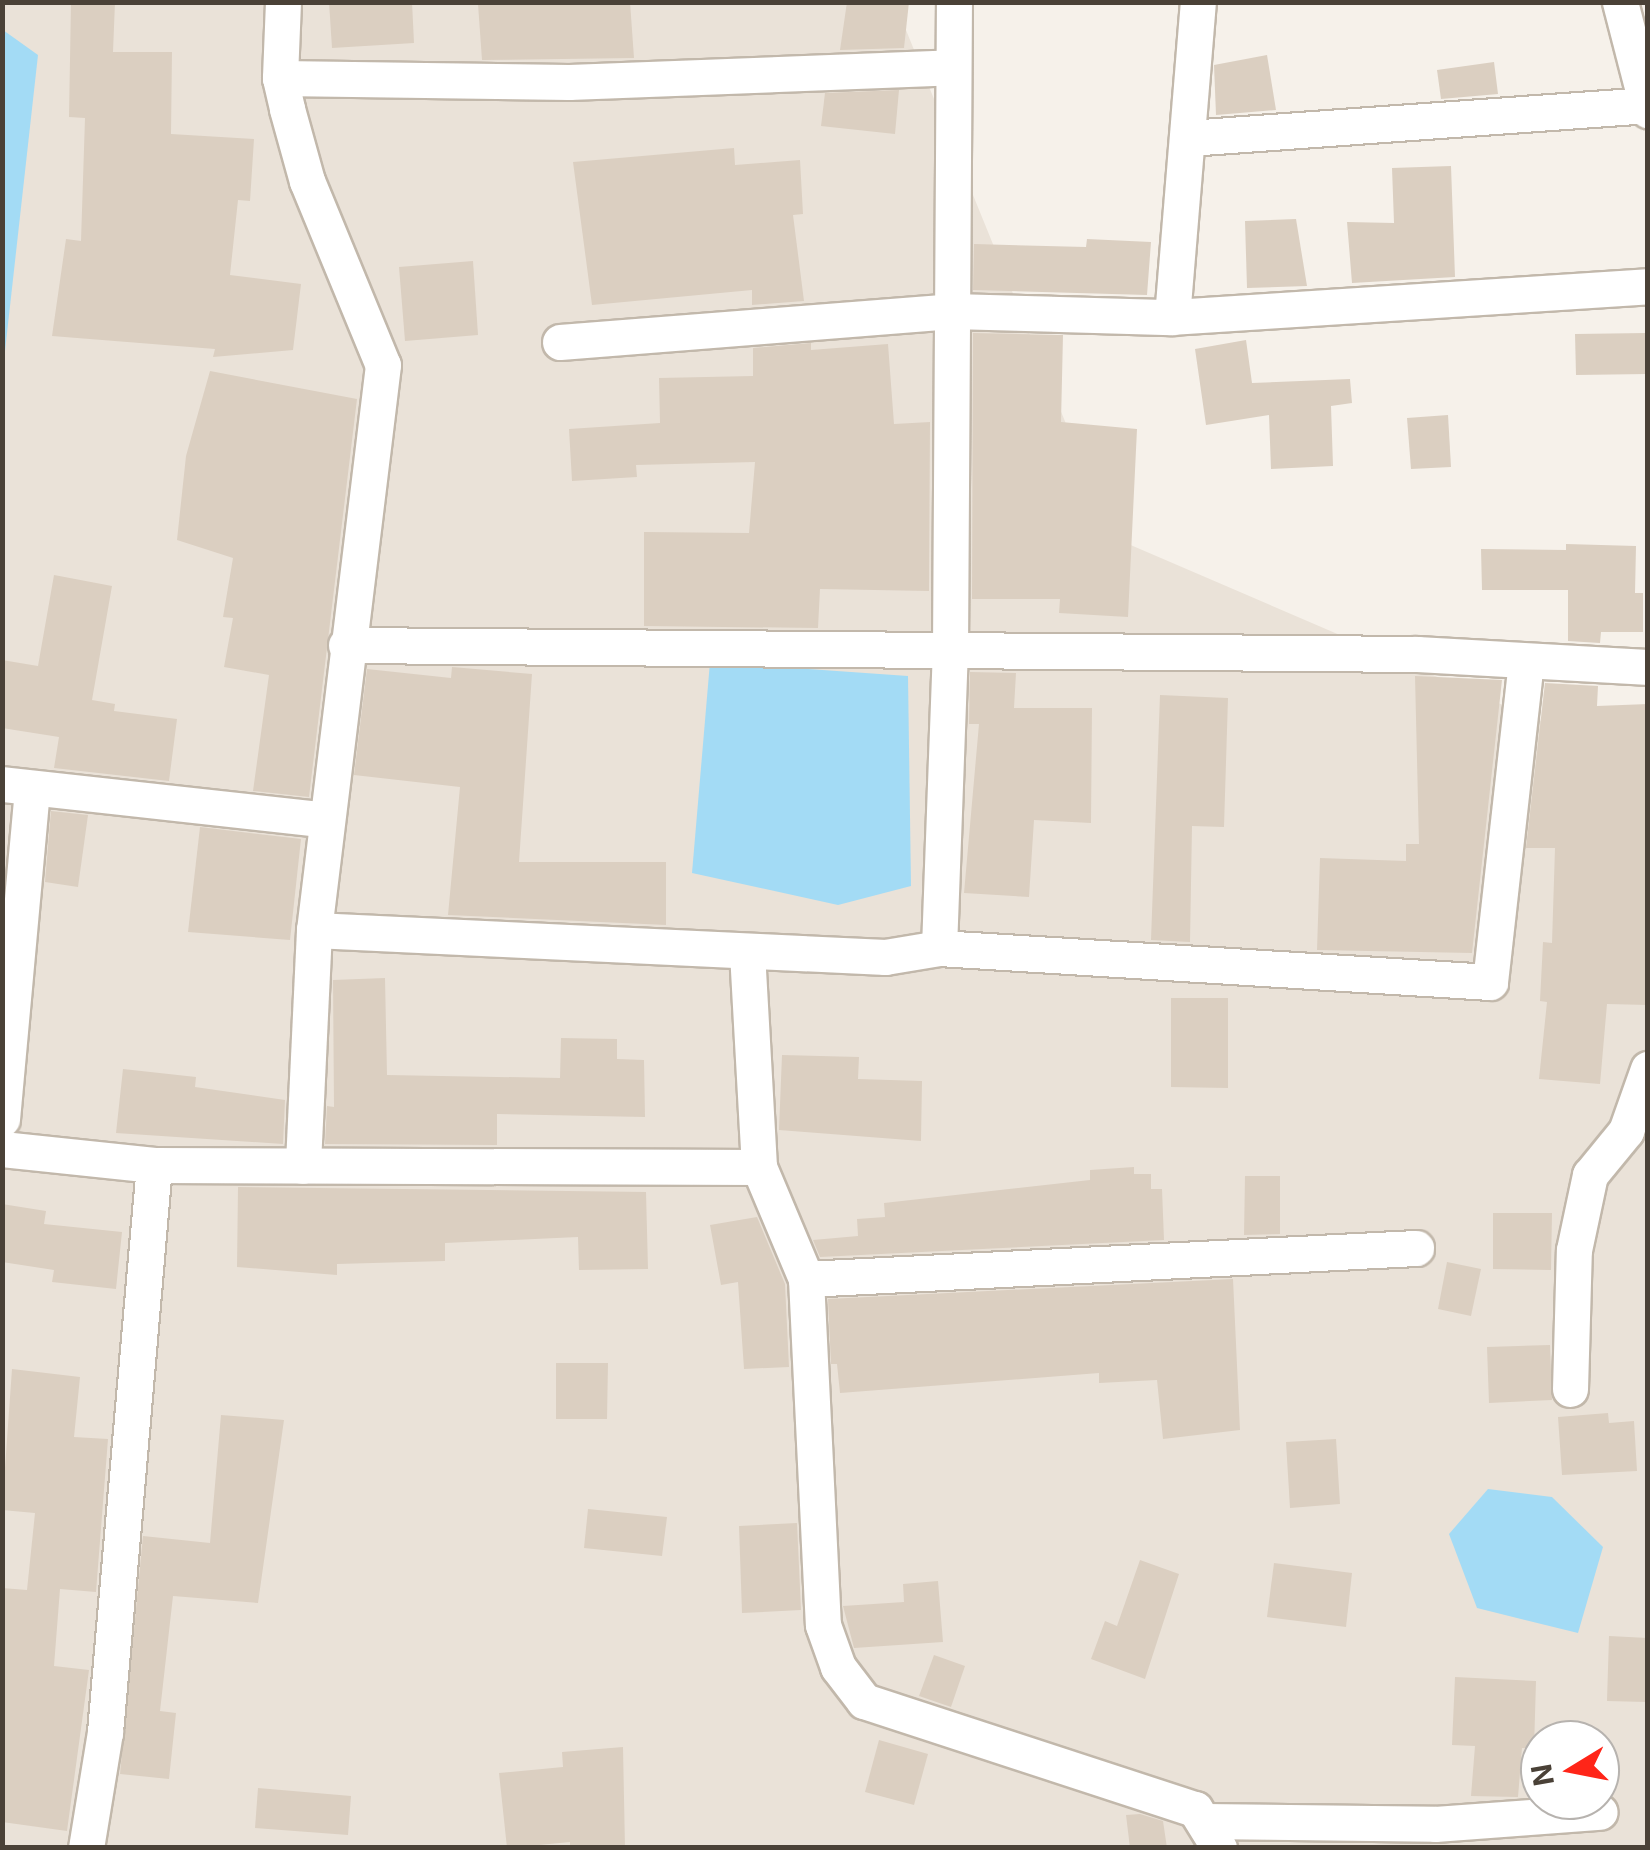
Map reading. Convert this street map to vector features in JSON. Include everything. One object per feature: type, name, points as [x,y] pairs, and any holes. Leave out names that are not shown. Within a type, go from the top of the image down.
[{"type":"street","points":[[283,2],[280,78],[307,181],[382,365],[314,930],[302,1166]]},
{"type":"street","points":[[939,948],[950,651],[954,2]]},
{"type":"street","points":[[1172,317],[1198,2]]},
{"type":"street","points":[[1188,138],[1647,108],[1641,58],[1620,2]]},
{"type":"street","points":[[280,78],[569,82],[954,67]]},
{"type":"street","points":[[560,342],[952,312],[1172,317],[1648,286]]},
{"type":"street","points":[[346,645],[1526,660],[1648,667]]},
{"type":"street","points":[[314,930],[885,957],[939,948],[1490,982],[1526,660]]},
{"type":"street","points":[[2,1119],[17,786],[326,820]]},
{"type":"street","points":[[747,952],[759,1167],[806,1279],[823,1624],[838,1668],[864,1701],[1195,1808],[1212,1834],[1520,1818]]},
{"type":"street","points":[[1570,1390],[1574,1250],[1590,1175],[1631,1143],[1648,1068]]},
{"type":"street","points":[[2,1149],[154,1164],[759,1167]]},
{"type":"street","points":[[86,1848],[106,1732],[154,1164]]},
{"type":"street","points":[[806,1279],[1416,1248]]},
{"type":"shaded area","points":[[3,3],[895,3],[1112,537],[1647,767],[1647,1847],[3,1848]]},
{"type":"water","points":[[3,30],[38,55],[3,369]]},
{"type":"water","points":[[710,662],[908,676],[911,886],[838,905],[692,873]]},
{"type":"water","points":[[1488,1489],[1552,1497],[1603,1547],[1578,1633],[1477,1608],[1449,1534]]},
{"type":"building","points":[[71,2],[115,2],[113,52],[172,52],[171,134],[254,139],[250,201],[238,200],[230,275],[301,284],[293,350],[213,357],[215,349],[52,336],[66,239],[81,241],[85,118],[69,117]]},
{"type":"building","points":[[329,2],[412,2],[414,43],[332,48]]},
{"type":"building","points":[[630,2],[634,58],[482,60],[478,4]]},
{"type":"building","points":[[847,2],[909,2],[904,48],[840,50]]},
{"type":"building","points":[[1267,55],[1276,110],[1216,115],[1214,65]]},
{"type":"building","points":[[1494,62],[1498,94],[1441,99],[1437,70]]},
{"type":"building","points":[[899,90],[895,134],[821,126],[825,93]]},
{"type":"building","points":[[734,148],[735,165],[800,160],[803,214],[793,215],[804,301],[752,305],[752,290],[592,305],[573,162]]},
{"type":"building","points":[[1451,166],[1455,277],[1352,283],[1347,222],[1394,223],[1392,168]]},
{"type":"building","points":[[1296,219],[1307,286],[1247,288],[1245,221]]},
{"type":"building","points":[[1087,239],[1151,242],[1147,295],[973,290],[974,244],[1086,247]]},
{"type":"building","points":[[473,261],[478,335],[405,341],[399,267]]},
{"type":"building","points":[[973,333],[1063,335],[1061,422],[1137,429],[1128,617],[1059,613],[1060,599],[972,599]]},
{"type":"building","points":[[1646,333],[1647,374],[1576,375],[1575,334]]},
{"type":"building","points":[[1246,340],[1252,383],[1350,379],[1352,403],[1331,406],[1333,466],[1271,469],[1269,415],[1206,425],[1195,349]]},
{"type":"building","points":[[811,343],[811,350],[888,344],[894,424],[930,422],[929,591],[820,589],[818,628],[644,626],[644,532],[749,533],[755,462],[636,465],[637,477],[572,481],[569,429],[660,423],[659,378],[753,376],[753,348]]},
{"type":"building","points":[[210,371],[357,399],[309,797],[253,791],[269,675],[224,667],[233,618],[223,617],[233,558],[177,540],[186,456]]},
{"type":"building","points":[[1448,415],[1451,467],[1411,469],[1407,418]]},
{"type":"building","points":[[1566,544],[1636,546],[1635,593],[1643,593],[1643,632],[1601,632],[1600,643],[1568,641],[1568,590],[1482,590],[1481,549],[1566,550]]},
{"type":"building","points":[[54,575],[112,586],[92,700],[115,704],[114,711],[177,719],[169,781],[54,768],[59,737],[2,728],[2,660],[38,666]]},
{"type":"building","points":[[452,667],[532,674],[519,862],[666,862],[666,925],[448,915],[460,787],[354,775],[367,669],[451,678]]},
{"type":"building","points":[[970,672],[1016,673],[1014,708],[1092,708],[1091,823],[1034,820],[1029,897],[964,893],[979,724],[969,724]]},
{"type":"building","points":[[1415,676],[1502,680],[1472,953],[1317,950],[1320,858],[1406,861],[1406,844],[1419,844]]},
{"type":"building","points":[[1545,683],[1598,686],[1597,706],[1648,704],[1648,1005],[1607,1004],[1600,1084],[1539,1079],[1547,1002],[1540,1001],[1543,942],[1552,943],[1555,848],[1526,848]]},
{"type":"building","points":[[1160,695],[1228,698],[1224,827],[1192,826],[1190,942],[1151,940]]},
{"type":"building","points":[[51,811],[88,815],[78,887],[45,882]]},
{"type":"building","points":[[200,827],[301,839],[290,940],[188,932]]},
{"type":"building","points":[[385,978],[387,1075],[560,1078],[561,1038],[617,1039],[617,1059],[644,1060],[645,1117],[497,1114],[497,1145],[325,1144],[327,1106],[334,1107],[333,980]]},
{"type":"building","points":[[1171,998],[1228,998],[1228,1088],[1171,1087]]},
{"type":"building","points":[[782,1055],[859,1057],[858,1079],[922,1081],[921,1141],[779,1130]]},
{"type":"building","points":[[123,1069],[196,1077],[195,1087],[285,1100],[283,1144],[116,1133]]},
{"type":"building","points":[[1134,1167],[1134,1174],[1151,1174],[1151,1189],[1162,1189],[1164,1240],[820,1257],[813,1240],[858,1236],[857,1219],[885,1217],[884,1203],[1090,1180],[1090,1170]]},
{"type":"building","points":[[1245,1176],[1280,1176],[1280,1234],[1244,1235]]},
{"type":"building","points":[[238,1187],[646,1192],[648,1269],[579,1270],[578,1237],[445,1243],[445,1261],[337,1264],[337,1275],[237,1267]]},
{"type":"building","points":[[2,1204],[46,1211],[44,1224],[122,1232],[116,1289],[52,1282],[54,1270],[2,1262]]},
{"type":"building","points":[[1493,1213],[1552,1213],[1551,1270],[1493,1269]]},
{"type":"building","points":[[757,1217],[785,1284],[789,1367],[744,1369],[738,1282],[721,1285],[710,1225]]},
{"type":"building","points":[[1447,1262],[1481,1269],[1471,1316],[1438,1309]]},
{"type":"building","points":[[1233,1279],[1240,1430],[1163,1439],[1157,1380],[1099,1383],[1099,1373],[840,1393],[837,1364],[831,1364],[828,1299]]},
{"type":"building","points":[[1550,1345],[1552,1400],[1489,1403],[1487,1347]]},
{"type":"building","points":[[556,1363],[608,1363],[607,1419],[556,1419]]},
{"type":"building","points":[[12,1369],[80,1377],[74,1437],[108,1439],[96,1592],[60,1589],[54,1666],[89,1670],[67,1831],[2,1822],[2,1588],[27,1590],[35,1513],[2,1510]]},
{"type":"building","points":[[1608,1413],[1609,1423],[1634,1421],[1637,1471],[1562,1475],[1558,1417]]},
{"type":"building","points":[[221,1415],[284,1420],[258,1603],[173,1596],[160,1711],[176,1713],[169,1779],[120,1774],[143,1536],[210,1543]]},
{"type":"building","points":[[1336,1439],[1340,1504],[1290,1508],[1286,1442]]},
{"type":"building","points":[[588,1509],[667,1517],[662,1556],[584,1548]]},
{"type":"building","points":[[797,1523],[801,1610],[742,1613],[739,1526]]},
{"type":"building","points":[[1140,1560],[1179,1574],[1145,1679],[1091,1659],[1105,1621],[1117,1626]]},
{"type":"building","points":[[1274,1563],[1352,1573],[1346,1627],[1267,1617]]},
{"type":"building","points":[[938,1581],[943,1642],[854,1648],[843,1606],[904,1602],[903,1584]]},
{"type":"building","points":[[1609,1636],[1648,1638],[1646,1702],[1607,1701]]},
{"type":"building","points":[[934,1655],[965,1666],[951,1707],[919,1696]]},
{"type":"building","points":[[1455,1677],[1536,1681],[1535,1720],[1520,1720],[1518,1797],[1471,1796],[1475,1746],[1452,1745]]},
{"type":"building","points":[[879,1740],[928,1754],[914,1805],[865,1792]]},
{"type":"building","points":[[623,1747],[625,1848],[570,1848],[570,1842],[507,1848],[499,1773],[563,1767],[562,1752]]},
{"type":"building","points":[[258,1788],[351,1796],[348,1835],[255,1828]]},
{"type":"building","points":[[1140,1814],[1163,1821],[1167,1848],[1130,1848],[1126,1815]]}]
